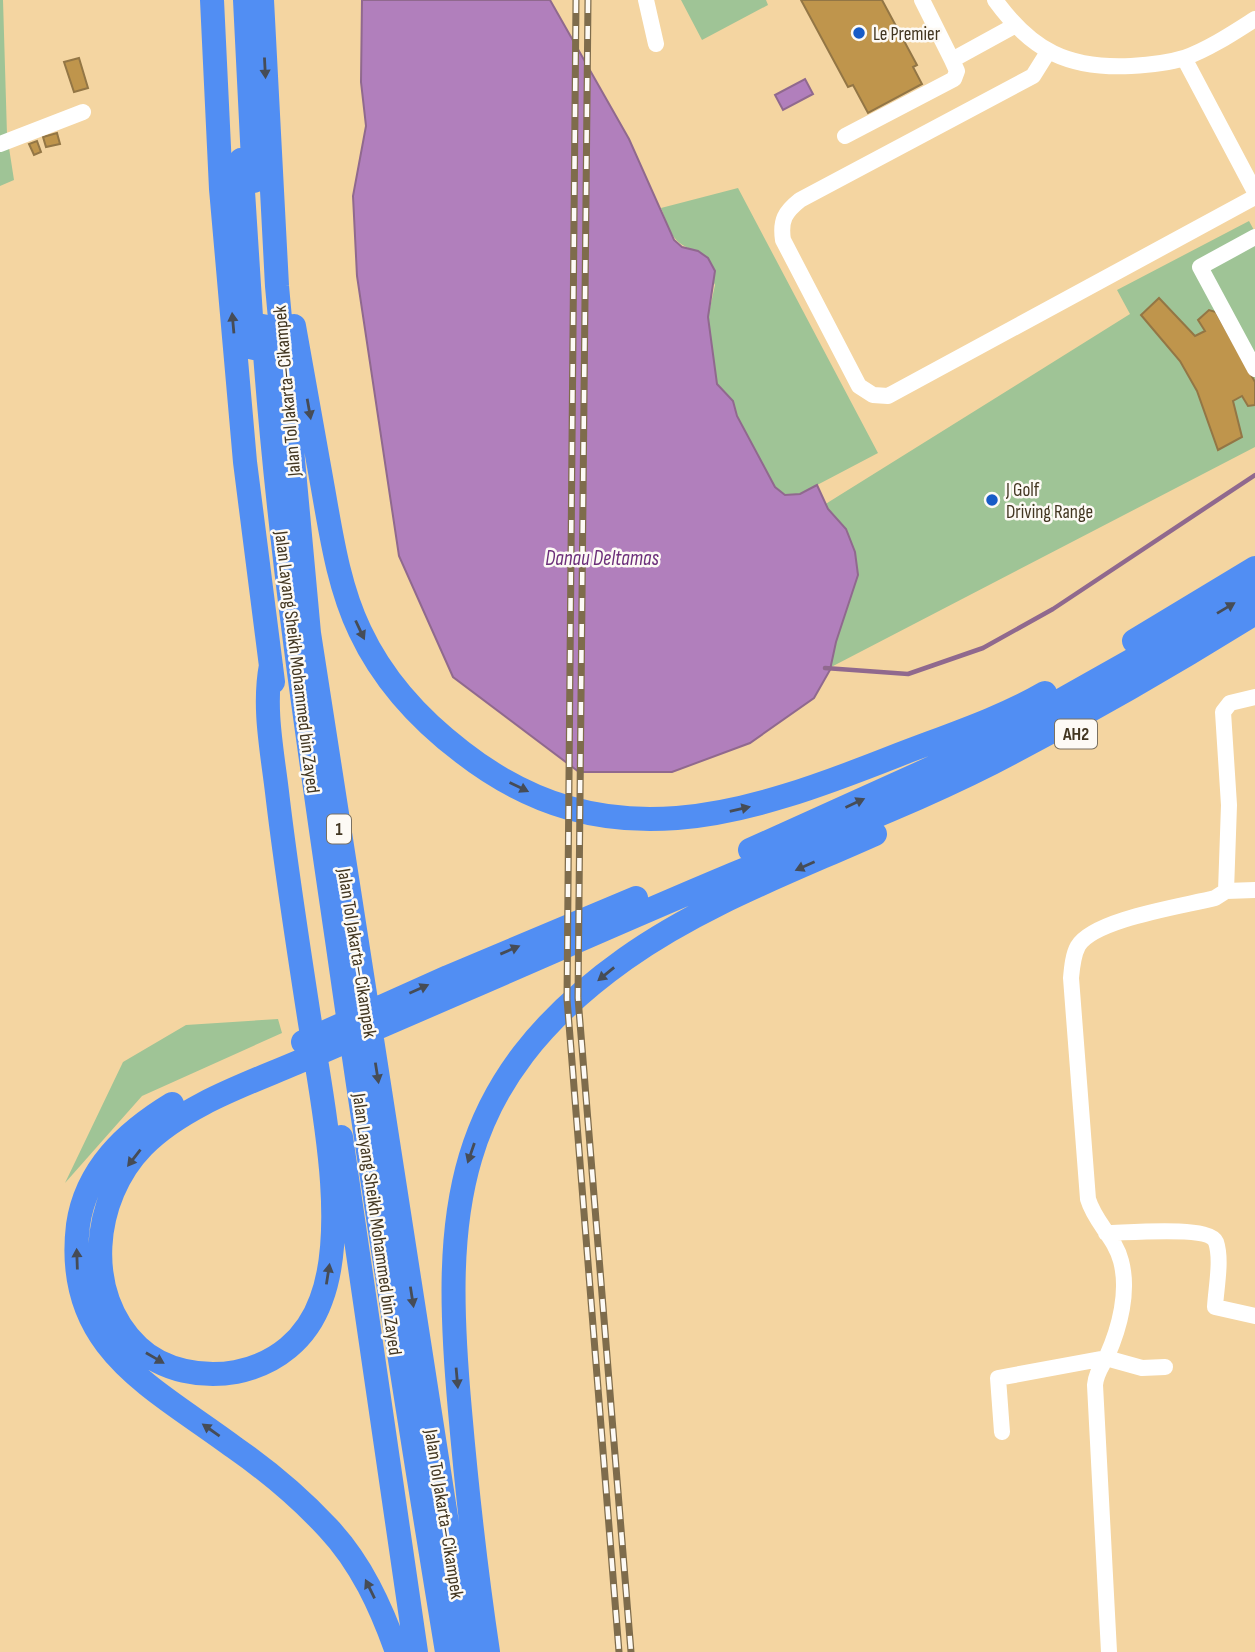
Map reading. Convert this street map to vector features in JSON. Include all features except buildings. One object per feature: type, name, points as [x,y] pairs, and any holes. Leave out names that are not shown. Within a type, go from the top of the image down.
[{"type":"highway","name":"1","points":[[212,0],[221,189],[237,367],[271,665],[303,868],[416,1652]]},
{"type":"highway","name":"Jalan Layang Sheikh Mohammed bin Zayed","points":[[233,0],[259,450],[346,1101],[430,1652]]},
{"type":"highway","name":"Jalan Layang Sheikh Mohammed bin Zayed","points":[[245,0],[246,66],[270,431],[294,649],[394,1337],[447,1652]]},
{"type":"highway","name":"Jalan Tol Jakarta–Cikampek","points":[[262,0],[271,198],[284,373],[309,633],[467,1652]]},
{"type":"highway","points":[[271,198],[334,545],[349,605],[360,630],[399,691],[433,729],[495,775],[546,799],[622,818],[673,820],[726,812],[794,795],[1035,698],[1255,568]]},
{"type":"highway","points":[[397,1652],[372,1594],[346,1548],[283,1486],[128,1370],[104,1342],[93,1320],[77,1273],[79,1218],[87,1192],[104,1159],[136,1128],[186,1097],[271,1065],[450,986],[976,748],[1255,591]]},
{"type":"highway","name":"AH2","points":[[886,821],[1255,613]]},
{"type":"highway","name":"AH2","points":[[886,821],[1032,760],[1208,659],[1255,627]]},
{"type":"highway","points":[[271,665],[269,727],[287,874],[327,1134],[332,1211],[328,1274],[313,1319],[301,1336],[274,1358],[231,1373],[206,1374],[167,1365],[138,1346],[125,1331],[108,1300],[99,1241],[108,1203],[130,1160],[162,1129],[271,1065]]},
{"type":"highway","points":[[450,986],[709,884],[886,821]]},
{"type":"highway","points":[[488,1652],[465,1472],[452,1302],[452,1262],[460,1194],[467,1164],[488,1112],[514,1066],[538,1036],[581,994],[627,958],[701,912],[886,821]]},
{"type":"street","points":[[646,0],[656,44]]},
{"type":"street","points":[[845,136],[954,79],[957,71],[922,0]]},
{"type":"street","points":[[995,0],[1014,26],[1048,52],[1093,66],[1150,65],[1184,58],[1255,19]]},
{"type":"street","points":[[952,60],[1014,26]]},
{"type":"street","points":[[1048,52],[1033,76],[800,200],[786,211],[781,225],[783,240],[859,386],[873,395],[888,396],[1255,195],[1184,58]]},
{"type":"street","points":[[0,130],[0,144],[83,112]]},
{"type":"street","points":[[1255,237],[1200,267],[1255,369]]},
{"type":"street","points":[[1226,891],[1229,780],[1223,712],[1230,703],[1255,697]]},
{"type":"street","points":[[1109,1652],[1095,1385],[1124,1301],[1121,1260],[1088,1199],[1071,978],[1078,947],[1093,932],[1215,898],[1226,891],[1255,890]]},
{"type":"street","points":[[1106,1233],[1192,1232],[1210,1235],[1215,1239],[1217,1251],[1215,1307],[1255,1316]]},
{"type":"street","points":[[1002,1432],[998,1378],[1106,1358],[1142,1368],[1166,1367]]},
{"type":"green space","points":[[0,0],[3,0],[7,135],[14,180],[0,186]]},
{"type":"green space","points":[[681,0],[766,0],[768,5],[702,40]]},
{"type":"green space","points":[[738,188],[878,453],[800,494],[785,495],[775,487],[737,416],[733,401],[717,384],[708,317],[715,285],[698,251],[682,245],[673,236],[661,208]]},
{"type":"green space","name":"J Golf Driving Range","points":[[1249,221],[1255,232],[1255,447],[810,678],[747,553],[1130,314],[1117,290]]},
{"type":"green space","points":[[278,1019],[282,1033],[142,1096],[65,1183],[123,1062],[186,1025]]},
{"type":"water","name":"Danau Deltamas","points":[[362,0],[550,0],[629,139],[674,240],[682,247],[698,251],[708,258],[715,271],[708,317],[717,384],[733,401],[737,416],[775,487],[785,495],[800,494],[817,485],[828,509],[846,529],[855,552],[858,575],[836,642],[830,670],[814,698],[750,743],[672,772],[579,772],[453,677],[399,556],[357,276],[353,196],[366,126],[361,82]]},
{"type":"water","points":[[805,79],[813,94],[783,110],[775,95]]},
{"type":"waterway","points":[[825,668],[908,674],[983,648],[1053,609],[1255,475]]},
{"type":"railway","points":[[576,0],[567,999],[619,1652]]},
{"type":"railway","points":[[588,0],[578,998],[631,1652]]},
{"type":"place","name":"Le Premier","points":[[859,33]]},
{"type":"place","name":"J Golf Driving Range","points":[[992,500]]}]
